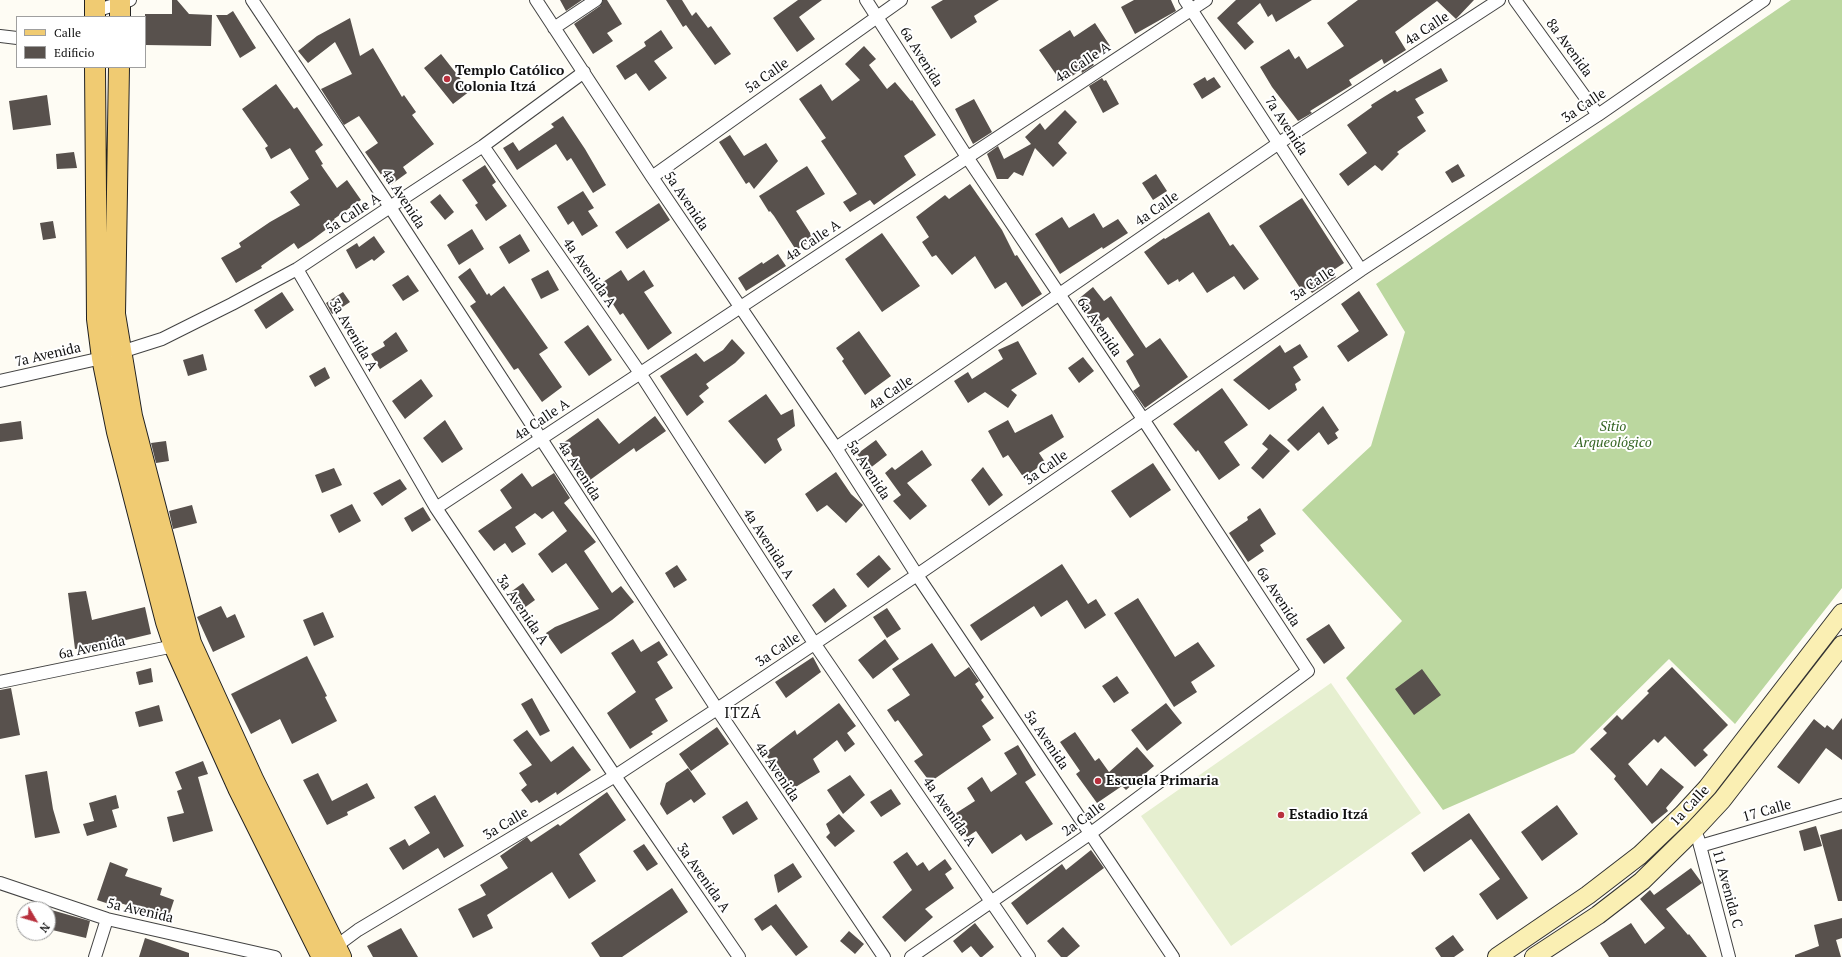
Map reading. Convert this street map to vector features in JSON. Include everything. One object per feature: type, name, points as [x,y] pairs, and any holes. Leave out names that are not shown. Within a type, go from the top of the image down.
[{"type":"main road","points":[[111,355],[115,314],[119,71],[96,72],[97,319],[132,416],[182,645],[228,742],[245,783],[331,954]]},
{"type":"main road","name":"1a Calle","points":[[1497,957],[1588,895],[1640,855],[1683,814],[1707,788],[1842,613]]},
{"type":"main road","name":"1a Calle","points":[[1534,957],[1598,915],[1698,838],[1722,800],[1842,645]]},
{"type":"main road","points":[[1707,788],[1722,800]]},
{"type":"street","name":"4a Avenida","points":[[252,0],[390,207],[717,709],[884,957]]},
{"type":"street","name":"5a Avenida","points":[[536,0],[652,177],[836,448],[917,575],[1173,957]]},
{"type":"street","points":[[554,28],[596,0]]},
{"type":"street","name":"6a Avenida","points":[[866,0],[967,157],[1143,419],[1308,671]]},
{"type":"street","name":"5a Calle","points":[[652,177],[901,0]]},
{"type":"street","name":"4a Calle A","points":[[436,508],[967,157],[1188,5],[1206,0]]},
{"type":"street","name":"4a Calle","points":[[836,448],[1060,296],[1280,143],[1499,0]]},
{"type":"street","name":"8a Avenida","points":[[1515,0],[1598,114]]},
{"type":"street","name":"3a Calle","points":[[331,954],[358,930],[615,776],[717,709],[917,575],[1361,270],[1598,114],[1764,0]]},
{"type":"street","points":[[95,9],[122,5]]},
{"type":"street","name":"7a Avenida","points":[[1188,5],[1280,143],[1361,270]]},
{"type":"street","points":[[0,36],[16,38]]},
{"type":"street","name":"5a Calle A","points":[[111,355],[162,339],[297,269],[483,146],[584,72]]},
{"type":"street","name":"4a Avenida A","points":[[483,146],[640,373],[814,643],[1029,957]]},
{"type":"street","name":"3a Avenida A","points":[[297,269],[436,508],[615,776],[739,957]]},
{"type":"street","name":"7a Avenida","points":[[0,381],[111,355]]},
{"type":"street","name":"6a Avenida","points":[[0,682],[182,645]]},
{"type":"street","name":"2a Calle","points":[[912,957],[1091,833],[1308,671]]},
{"type":"street","name":"17 Calle","points":[[1698,838],[1842,805]]},
{"type":"street","name":"11 Avenida C","points":[[1698,838],[1729,957]]},
{"type":"street","name":"5a Avenida","points":[[0,883],[107,919],[276,957]]},
{"type":"street","points":[[95,957],[107,919]]},
{"type":"green space","name":"Sitio Arqueológico","points":[[1791,0],[1842,0],[1842,588],[1735,724],[1669,659],[1574,753],[1443,810],[1346,678],[1402,621],[1302,510],[1371,446],[1405,332],[1376,284]]},
{"type":"green space","name":"Estadio Itzá","points":[[1331,683],[1421,813],[1231,946],[1141,816]]},
{"type":"building","points":[[172,0],[177,0],[189,14],[212,15],[211,46],[146,45],[145,14],[172,14]]},
{"type":"building","points":[[560,0],[582,0],[566,11]]},
{"type":"building","points":[[603,0],[607,0],[622,24],[607,33],[613,41],[593,54],[574,24],[600,6]]},
{"type":"building","points":[[666,0],[682,0],[692,16],[696,12],[708,28],[711,26],[731,54],[715,65],[686,25],[683,27]]},
{"type":"building","points":[[798,0],[822,0],[799,17],[815,39],[797,52],[773,18]]},
{"type":"building","points":[[943,0],[999,0],[974,16],[977,22],[951,39],[931,7]]},
{"type":"building","points":[[1134,0],[1171,0],[1176,11],[1135,34],[1121,7]]},
{"type":"building","points":[[1236,0],[1312,0],[1276,22],[1272,14],[1268,17],[1260,3],[1237,23],[1254,42],[1245,50],[1217,18]]},
{"type":"building","points":[[1358,0],[1474,0],[1456,19],[1437,1],[1395,32],[1406,50],[1384,64],[1382,59],[1349,80],[1352,85],[1310,111],[1312,113],[1298,121],[1272,87],[1260,67],[1289,49],[1295,59],[1299,56],[1307,69],[1344,46],[1327,23]]},
{"type":"building","points":[[233,11],[256,48],[240,58],[216,15],[227,15]]},
{"type":"building","points":[[350,18],[360,56],[373,48],[402,97],[404,95],[416,112],[412,115],[434,144],[403,167],[407,173],[389,186],[365,152],[378,143],[359,116],[344,125],[321,89],[352,74],[335,42],[308,63],[298,51],[317,36]]},
{"type":"building","points":[[1095,23],[1110,46],[1090,60],[1094,65],[1082,73],[1081,70],[1062,83],[1039,50],[1070,30],[1074,37]]},
{"type":"building","points":[[661,30],[673,48],[654,61],[667,78],[649,91],[636,73],[625,80],[616,66],[646,46],[644,42]]},
{"type":"building","points":[[864,46],[876,59],[869,65],[887,89],[895,82],[911,101],[912,100],[936,135],[904,156],[916,175],[874,205],[870,200],[850,212],[843,202],[857,194],[821,141],[826,138],[799,99],[821,84],[832,101],[860,80],[845,64]]},
{"type":"building","name":"Templo Católico Colonia Itzá","points":[[441,54],[470,91],[453,104],[424,68]]},
{"type":"building","points":[[1441,68],[1448,81],[1415,99],[1424,113],[1417,117],[1426,131],[1397,152],[1399,154],[1382,171],[1375,165],[1348,186],[1339,174],[1367,153],[1347,125],[1372,107],[1371,105],[1395,90],[1397,92]]},
{"type":"building","points":[[1205,77],[1207,81],[1214,77],[1221,87],[1202,99],[1193,84]]},
{"type":"building","points":[[1102,78],[1104,81],[1106,80],[1119,104],[1103,113],[1089,86]]},
{"type":"building","points":[[276,84],[294,109],[297,107],[323,145],[315,151],[323,164],[321,165],[337,188],[347,180],[361,200],[334,219],[336,222],[312,240],[298,249],[294,243],[261,266],[262,268],[236,283],[221,258],[241,247],[239,243],[270,222],[300,205],[290,192],[309,179],[290,148],[271,159],[265,148],[268,146],[242,109]]},
{"type":"building","points":[[47,95],[51,125],[13,130],[9,101]]},
{"type":"building","points":[[974,99],[992,132],[973,144],[955,109]]},
{"type":"building","points":[[1065,110],[1077,122],[1058,143],[1067,153],[1053,167],[1035,148],[1023,176],[1014,172],[1008,179],[997,179],[987,154],[998,146],[1004,159],[1031,144],[1025,137],[1040,123],[1045,130]]},
{"type":"building","points":[[563,116],[585,149],[606,185],[593,193],[571,158],[567,161],[556,144],[517,170],[503,148],[513,142],[519,151],[554,127],[551,124]]},
{"type":"building","points":[[730,135],[744,156],[766,143],[778,161],[754,189],[749,182],[746,184],[719,142]]},
{"type":"building","points":[[74,152],[77,168],[57,169],[56,154]]},
{"type":"building","points":[[1458,164],[1465,176],[1452,183],[1445,172]]},
{"type":"building","points":[[485,165],[496,182],[492,185],[507,206],[486,221],[475,205],[478,203],[462,180]]},
{"type":"building","points":[[807,166],[825,194],[796,211],[814,239],[796,250],[759,196]]},
{"type":"building","points":[[1156,174],[1167,191],[1153,200],[1142,183]]},
{"type":"building","points":[[970,184],[1002,230],[1015,256],[1017,255],[1042,294],[1022,307],[1006,282],[995,289],[975,256],[952,275],[936,255],[932,257],[922,242],[929,237],[916,217],[945,195],[949,199]]},
{"type":"building","points":[[583,191],[594,208],[588,211],[598,226],[582,236],[573,221],[568,225],[557,207]]},
{"type":"building","points":[[440,194],[454,212],[445,220],[430,202]]},
{"type":"building","points":[[1302,198],[1344,263],[1332,271],[1336,277],[1312,293],[1308,287],[1302,291],[1259,226]]},
{"type":"building","points":[[659,203],[670,220],[627,249],[615,232]]},
{"type":"building","points":[[1209,212],[1230,246],[1233,244],[1259,279],[1244,290],[1234,276],[1207,293],[1193,272],[1179,282],[1178,279],[1168,285],[1144,252],[1164,238],[1165,239]]},
{"type":"building","points":[[1094,213],[1103,228],[1118,219],[1128,233],[1103,249],[1102,247],[1060,274],[1035,234],[1062,217],[1069,228]]},
{"type":"building","points":[[53,221],[56,238],[43,240],[40,223]]},
{"type":"building","points":[[472,229],[484,249],[459,265],[447,245]]},
{"type":"building","points":[[882,233],[920,286],[882,312],[845,259]]},
{"type":"building","points":[[520,234],[530,251],[509,264],[499,247]]},
{"type":"building","points":[[374,236],[385,252],[374,261],[372,259],[356,269],[346,250],[357,243],[359,247]]},
{"type":"building","points":[[778,254],[786,266],[746,291],[738,278],[762,262],[763,264]]},
{"type":"building","points":[[470,268],[487,295],[489,293],[491,296],[504,286],[548,348],[539,354],[562,387],[542,402],[518,368],[514,370],[470,306],[476,302],[458,277]]},
{"type":"building","points":[[548,270],[559,290],[541,299],[531,279]]},
{"type":"building","points":[[621,270],[628,281],[644,270],[654,286],[644,292],[672,333],[648,350],[623,313],[620,315],[600,284]]},
{"type":"building","points":[[408,275],[419,291],[403,301],[392,285]]},
{"type":"building","points":[[1093,287],[1104,301],[1111,296],[1146,348],[1160,338],[1188,377],[1145,408],[1133,391],[1140,386],[1126,361],[1134,355],[1108,317],[1096,326],[1076,301]]},
{"type":"building","points":[[1359,291],[1388,335],[1348,362],[1337,346],[1359,331],[1341,304]]},
{"type":"building","points":[[282,292],[294,310],[266,329],[254,310]]},
{"type":"building","points":[[343,292],[350,302],[332,314],[326,303]]},
{"type":"building","points":[[588,325],[612,360],[589,376],[564,342]]},
{"type":"building","points":[[859,331],[891,376],[865,395],[842,361],[844,359],[836,348]]},
{"type":"building","points":[[396,332],[408,351],[380,369],[371,354],[385,346],[383,342]]},
{"type":"building","points":[[732,339],[745,353],[735,363],[706,384],[709,388],[699,396],[704,402],[687,416],[660,376],[696,353],[704,362],[723,350]]},
{"type":"building","points":[[1018,341],[1037,374],[1011,390],[1017,395],[1008,408],[985,392],[968,403],[954,381],[968,372],[972,379],[1003,359],[998,350]]},
{"type":"building","points":[[1300,344],[1308,357],[1293,367],[1301,380],[1295,384],[1297,390],[1269,410],[1233,380],[1280,345],[1285,353]]},
{"type":"building","points":[[203,354],[207,370],[188,376],[183,360]]},
{"type":"building","points":[[1083,357],[1094,371],[1079,383],[1068,368]]},
{"type":"building","points":[[325,367],[330,378],[315,387],[309,376]]},
{"type":"building","points":[[421,379],[433,396],[405,419],[392,401]]},
{"type":"building","points":[[1222,388],[1248,425],[1224,442],[1240,465],[1219,480],[1198,450],[1196,452],[1173,424]]},
{"type":"building","points":[[766,394],[781,415],[793,409],[795,426],[777,439],[782,450],[765,464],[728,421]]},
{"type":"building","points":[[1323,406],[1339,430],[1335,433],[1338,438],[1328,445],[1319,432],[1298,451],[1287,440]]},
{"type":"building","points":[[1052,414],[1064,437],[1039,453],[1045,462],[1024,478],[1008,455],[1003,458],[988,431],[1008,420],[1015,433]]},
{"type":"building","points":[[655,416],[666,431],[636,452],[634,448],[590,480],[563,443],[598,418],[619,444]]},
{"type":"building","points":[[445,420],[463,449],[442,463],[423,438]]},
{"type":"building","points":[[21,421],[23,439],[0,442],[0,424]]},
{"type":"building","points":[[1270,434],[1290,451],[1263,479],[1251,468],[1268,449],[1262,444]]},
{"type":"building","points":[[876,440],[887,455],[869,469],[857,454]]},
{"type":"building","points":[[166,441],[169,461],[156,463],[151,443]]},
{"type":"building","points":[[922,450],[932,465],[907,483],[927,506],[910,520],[893,501],[901,495],[885,473],[892,467],[895,470]]},
{"type":"building","points":[[1153,463],[1171,490],[1130,518],[1111,491]]},
{"type":"building","points":[[983,467],[1003,495],[989,506],[971,480]]},
{"type":"building","points":[[334,468],[342,485],[322,493],[315,475]]},
{"type":"building","points":[[836,472],[851,494],[863,505],[846,523],[827,505],[817,512],[805,494]]},
{"type":"building","points":[[522,473],[532,487],[554,473],[570,498],[564,503],[596,542],[584,551],[612,593],[621,586],[634,602],[612,620],[561,654],[546,633],[555,627],[599,609],[566,563],[552,573],[538,554],[567,531],[553,511],[542,519],[535,513],[515,527],[526,544],[512,553],[505,543],[494,551],[478,531],[512,508],[500,490]]},
{"type":"building","points":[[400,479],[407,489],[382,506],[373,493]]},
{"type":"building","points":[[352,504],[361,521],[339,533],[330,515]]},
{"type":"building","points":[[192,505],[197,523],[173,529],[169,511]]},
{"type":"building","points":[[423,507],[431,520],[412,532],[404,518]]},
{"type":"building","points":[[1260,508],[1276,534],[1260,545],[1264,551],[1248,562],[1229,533],[1248,520],[1247,517]]},
{"type":"building","points":[[879,555],[891,569],[868,588],[856,574]]},
{"type":"building","points":[[1062,564],[1088,604],[1096,599],[1106,615],[1085,629],[1067,600],[1041,617],[1034,606],[981,641],[970,625]]},
{"type":"building","points":[[677,565],[687,580],[674,588],[665,573]]},
{"type":"building","points":[[523,583],[535,600],[524,608],[512,591]]},
{"type":"building","points":[[834,588],[847,606],[825,623],[812,605]]},
{"type":"building","points":[[86,591],[92,620],[145,607],[151,634],[105,645],[75,649],[68,593]]},
{"type":"building","points":[[1138,598],[1175,657],[1198,642],[1215,666],[1191,682],[1197,692],[1174,707],[1114,613]]},
{"type":"building","points":[[221,606],[227,618],[235,614],[245,637],[213,652],[197,617]]},
{"type":"building","points":[[887,608],[901,629],[887,638],[873,617]]},
{"type":"building","points":[[323,612],[334,637],[314,646],[303,620]]},
{"type":"building","points":[[1329,624],[1345,648],[1324,664],[1306,639]]},
{"type":"building","points":[[633,639],[641,652],[659,641],[668,655],[657,662],[673,688],[655,699],[668,721],[651,732],[653,734],[630,749],[607,713],[636,692],[611,653]]},
{"type":"building","points":[[885,639],[899,659],[873,679],[858,660]]},
{"type":"building","points":[[932,643],[955,677],[969,667],[979,681],[975,684],[984,697],[981,700],[994,718],[982,726],[991,740],[930,782],[914,761],[923,755],[898,720],[895,722],[887,710],[910,695],[892,669]]},
{"type":"building","points":[[307,656],[327,696],[325,697],[337,721],[292,744],[280,719],[251,734],[231,694]]},
{"type":"building","points":[[813,657],[821,672],[786,698],[775,682]]},
{"type":"building","points":[[1672,667],[1728,725],[1703,750],[1708,755],[1695,767],[1665,736],[1658,743],[1654,739],[1628,764],[1647,786],[1661,768],[1684,787],[1666,808],[1668,811],[1652,824],[1614,779],[1616,776],[1590,749],[1607,733],[1603,729],[1617,715],[1622,720],[1649,693],[1647,691]]},
{"type":"building","points":[[151,668],[153,682],[139,685],[136,672]]},
{"type":"building","points":[[1422,669],[1441,695],[1414,715],[1395,689]]},
{"type":"building","points":[[1117,676],[1129,693],[1114,703],[1102,686]]},
{"type":"building","points":[[11,688],[20,735],[0,739],[0,690]]},
{"type":"building","points":[[532,698],[550,731],[540,736],[521,704]]},
{"type":"building","points":[[839,703],[856,726],[847,733],[855,744],[845,752],[837,740],[813,759],[820,772],[789,791],[765,753],[795,730],[797,735]]},
{"type":"building","points":[[1166,703],[1182,723],[1147,751],[1131,730]]},
{"type":"building","points":[[159,705],[163,721],[139,727],[135,712]]},
{"type":"building","points":[[1842,718],[1842,760],[1826,748],[1799,784],[1777,767],[1814,719],[1825,728],[1827,725],[1833,730]]},
{"type":"building","points":[[717,727],[729,744],[691,771],[679,754]]},
{"type":"building","points":[[527,730],[551,762],[573,746],[591,770],[557,795],[556,792],[539,803],[537,800],[531,803],[521,790],[527,785],[519,773],[532,765],[513,740]]},
{"type":"building","points":[[1075,732],[1095,761],[1099,758],[1109,772],[1137,747],[1154,766],[1126,790],[1122,786],[1097,803],[1076,774],[1080,771],[1060,742]]},
{"type":"building","points":[[1018,745],[1036,775],[1025,782],[1053,824],[1026,841],[1021,834],[992,854],[976,831],[967,837],[953,815],[975,801],[967,788],[982,777],[991,792],[1017,774],[1004,753]]},
{"type":"building","points":[[203,761],[208,774],[198,777],[213,831],[173,842],[167,817],[184,813],[177,791],[182,789],[175,772]]},
{"type":"building","points":[[688,768],[706,794],[694,803],[691,799],[667,815],[660,804],[666,783]]},
{"type":"building","points":[[47,771],[53,809],[60,833],[35,838],[25,775]]},
{"type":"building","points":[[318,773],[332,801],[367,783],[375,798],[347,812],[348,815],[327,825],[303,780]]},
{"type":"building","points":[[850,775],[865,795],[843,814],[827,790]]},
{"type":"building","points":[[891,789],[901,804],[881,817],[870,802]]},
{"type":"building","points":[[607,792],[626,820],[579,854],[596,881],[569,899],[552,872],[487,915],[493,928],[473,938],[458,909],[486,895],[480,885],[508,868],[500,856],[527,837],[531,842],[558,824],[560,826]]},
{"type":"building","points":[[116,795],[119,808],[112,810],[117,827],[87,836],[83,824],[94,821],[89,803]]},
{"type":"building","points":[[435,795],[464,846],[444,858],[438,848],[403,870],[389,848],[405,839],[409,846],[430,833],[414,807]]},
{"type":"building","points":[[747,801],[758,819],[733,835],[722,817]]},
{"type":"building","points":[[1557,805],[1578,834],[1542,861],[1521,832]]},
{"type":"building","points":[[1469,813],[1528,898],[1497,920],[1479,894],[1500,879],[1471,839],[1424,872],[1411,853]]},
{"type":"building","points":[[839,814],[855,831],[835,847],[826,837],[830,833],[826,824]]},
{"type":"building","points":[[1816,826],[1822,846],[1804,851],[1799,831]]},
{"type":"building","points":[[1842,829],[1842,901],[1838,901],[1820,835]]},
{"type":"building","points":[[644,844],[658,864],[647,871],[633,851]]},
{"type":"building","points":[[1091,850],[1104,868],[1027,925],[1011,903],[1062,864],[1066,870]]},
{"type":"building","points":[[907,852],[917,866],[923,862],[929,871],[945,859],[952,869],[945,874],[954,888],[925,909],[933,917],[905,942],[882,917],[912,890],[893,862]]},
{"type":"building","points":[[110,862],[128,869],[125,876],[162,888],[160,895],[174,900],[168,918],[117,902],[115,906],[97,900]]},
{"type":"building","points":[[793,863],[802,877],[778,893],[774,875]]},
{"type":"building","points":[[1691,868],[1702,883],[1666,909],[1688,935],[1689,934],[1707,957],[1609,957],[1600,943],[1631,923],[1645,944],[1665,928],[1640,899],[1650,890],[1654,895]]},
{"type":"building","points":[[672,888],[688,912],[622,957],[600,957],[591,943]]},
{"type":"building","points":[[776,904],[808,947],[796,956],[771,925],[762,931],[754,919]]},
{"type":"building","points":[[56,911],[90,921],[86,938],[56,931]]},
{"type":"building","points":[[1842,918],[1842,938],[1836,940],[1841,957],[1795,957],[1795,955],[1819,946],[1814,925]]},
{"type":"building","points":[[975,923],[994,947],[982,957],[980,957],[971,946],[962,953],[953,941]]},
{"type":"building","points":[[1063,927],[1080,946],[1067,957],[1061,957],[1047,941]]},
{"type":"building","points":[[401,928],[418,957],[373,957],[367,946]]},
{"type":"building","points":[[849,931],[864,944],[855,954],[840,941]]},
{"type":"building","points":[[1453,935],[1464,950],[1454,957],[1441,957],[1435,948]]},
{"type":"building","points":[[145,938],[189,953],[189,957],[139,957]]},
{"type":"place","name":"Templo Católico Colonia Itzá","points":[[447,79]]},
{"type":"place","name":"Escuela Primaria","points":[[1098,781]]},
{"type":"place","name":"Estadio Itzá","points":[[1281,815]]},
{"type":"district","name":"ITZÁ","points":[[743,714]]}]
